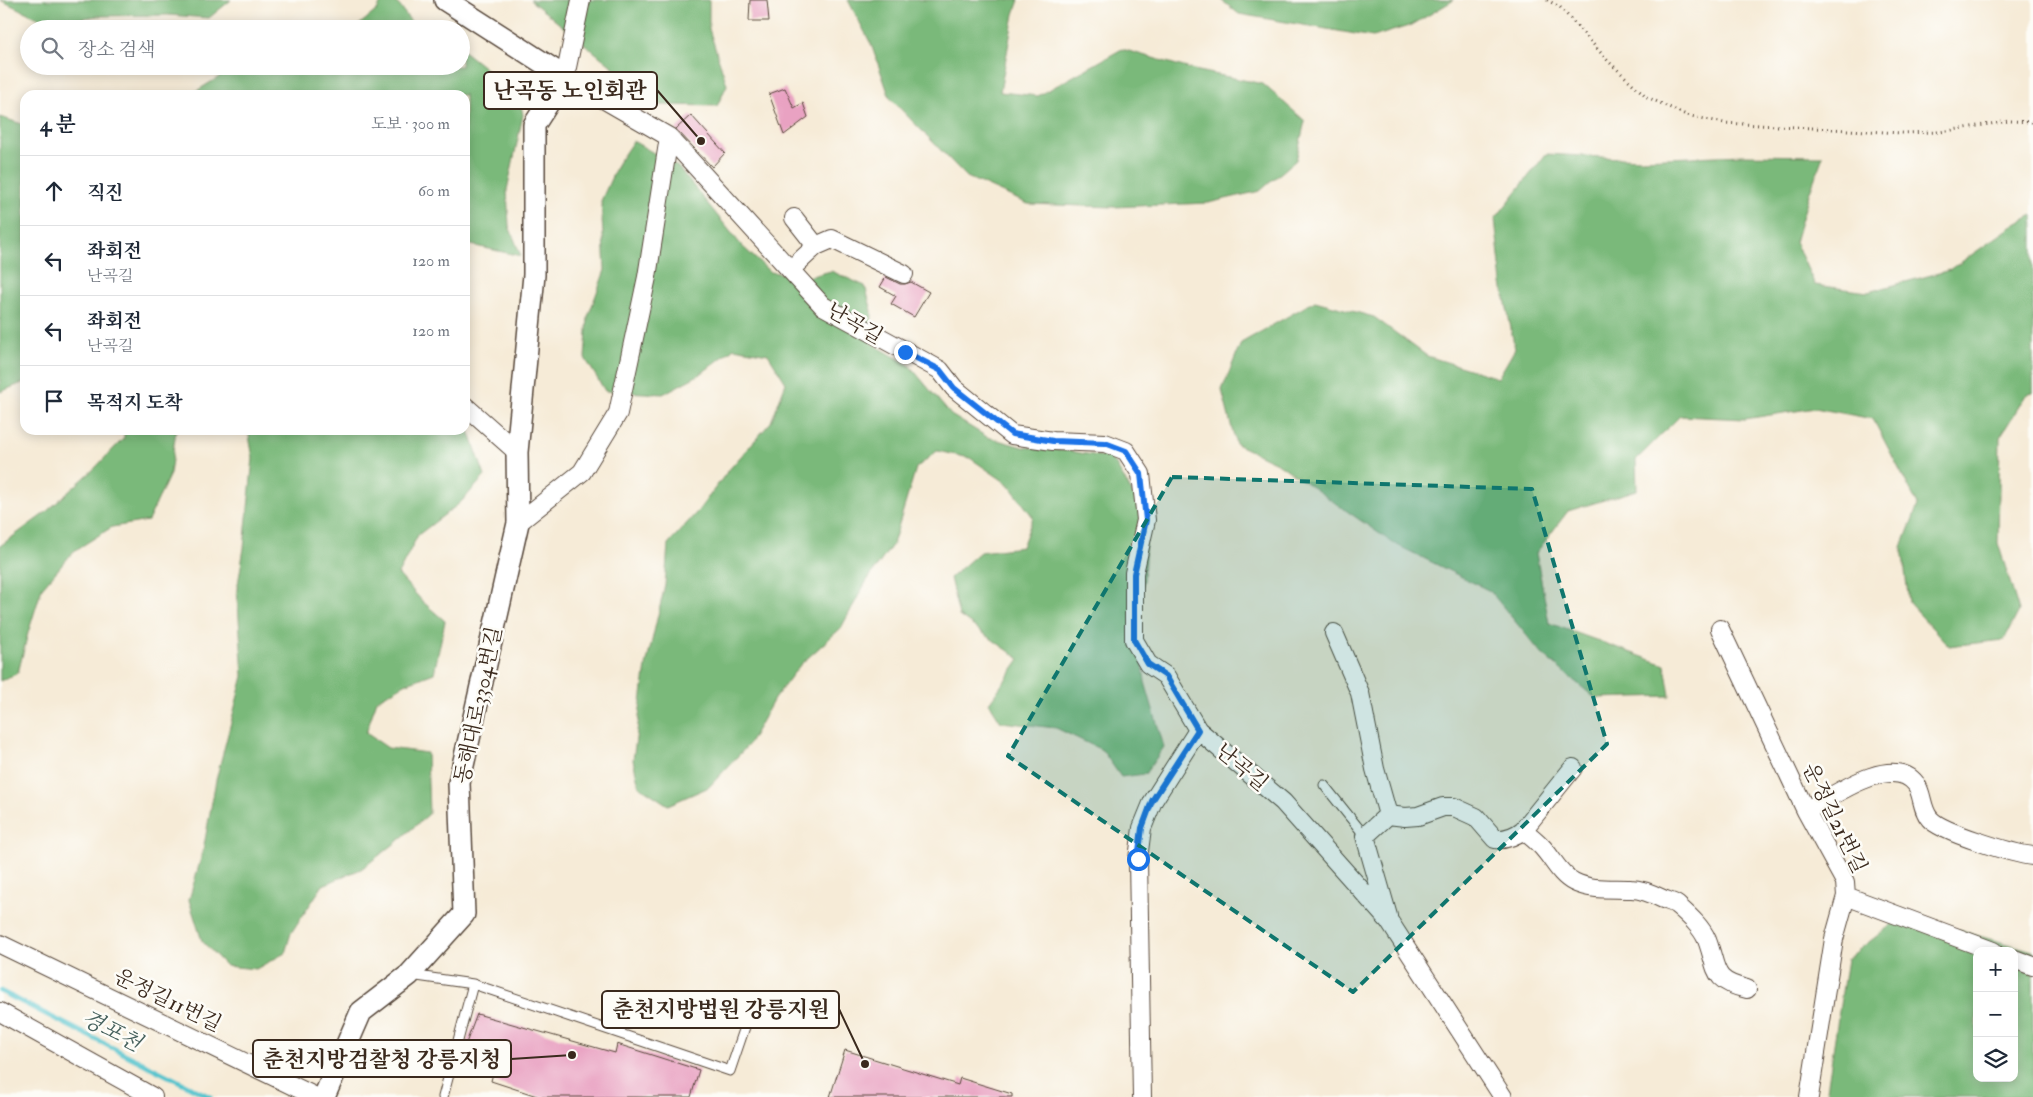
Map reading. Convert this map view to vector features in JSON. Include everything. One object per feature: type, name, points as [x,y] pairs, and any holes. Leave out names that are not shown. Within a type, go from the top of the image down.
[{"type":"street","name":"난곡길","points":[[445,0],[564,77],[669,136],[823,306],[940,370],[954,388],[1012,434],[1053,441],[1105,443],[1126,451],[1141,474],[1146,520],[1134,574],[1134,640],[1148,664],[1166,676],[1198,730],[1283,802],[1389,921],[1503,1097]]},
{"type":"street","points":[[564,77],[581,0]]},
{"type":"street","name":"동해대로3304번길","points":[[324,1097],[361,1012],[409,975],[464,914],[459,783],[518,523],[517,452],[534,275],[534,125],[564,77]]},
{"type":"street","points":[[518,523],[582,472],[618,413],[647,277],[669,136]]},
{"type":"street","points":[[794,218],[816,246]]},
{"type":"street","points":[[790,270],[816,246],[832,239],[904,274]]},
{"type":"street","points":[[470,410],[517,452]]},
{"type":"street","name":"운정길21번길","points":[[1720,629],[1806,812],[1845,882],[1846,896],[1834,939],[1809,1097]]},
{"type":"street","points":[[1334,633],[1360,693],[1375,770],[1388,815]]},
{"type":"street","points":[[1142,1097],[1138,859],[1142,828],[1152,801],[1198,730]]},
{"type":"street","points":[[1389,921],[1365,836],[1388,815],[1418,816],[1443,806],[1454,807],[1476,817],[1494,839],[1504,840],[1516,836],[1524,830],[1573,768]]},
{"type":"street","points":[[1806,812],[1866,778],[1880,773],[1895,772],[1907,776],[1915,782],[1921,794],[1924,810],[1930,820],[1972,839],[2033,856]]},
{"type":"street","points":[[1524,830],[1572,881],[1588,887],[1632,889],[1650,893],[1675,904],[1696,923],[1706,939],[1715,969],[1722,979],[1733,986],[1747,989]]},
{"type":"street","points":[[1846,896],[1982,947]]},
{"type":"street","name":"운정길11번길","points":[[0,944],[316,1097]]},
{"type":"street","points":[[2018,960],[2033,966]]},
{"type":"street","points":[[0,1012],[152,1097]]},
{"type":"lane","points":[[1324,785],[1365,836]]},
{"type":"lane","points":[[409,975],[473,984],[730,1071],[747,1020]]},
{"type":"lane","points":[[443,1097],[473,984]]},
{"type":"path","points":[[1547,0],[1560,7],[1609,62],[1647,97],[1686,115],[1724,123],[1902,133],[1940,132],[2009,121],[2033,122]]},
{"type":"highlighted area","points":[[1172,477],[1532,489],[1607,744],[1353,992],[1008,756]]},
{"type":"green space","points":[[0,0],[231,0],[209,18],[168,15],[98,16],[70,20],[43,20]]},
{"type":"green space","points":[[390,0],[398,4],[410,20],[365,20],[377,10],[382,1]]},
{"type":"green space","points":[[530,0],[709,0],[709,29],[727,85],[717,106],[660,105]]},
{"type":"green space","points":[[848,0],[1019,0],[1014,14],[1000,92],[1038,96],[1122,49],[1194,70],[1263,84],[1305,121],[1296,160],[1260,191],[1208,203],[1113,207],[1028,204],[967,177],[890,98],[871,44]]},
{"type":"green space","points":[[1221,0],[1454,0],[1412,25],[1373,37],[1239,14]]},
{"type":"green space","points":[[470,56],[519,95],[523,115],[507,190],[509,226],[521,256],[470,243],[470,90],[198,90],[222,75],[470,75]]},
{"type":"green space","points":[[0,117],[20,123],[20,384],[0,392]]},
{"type":"green space","points":[[633,141],[678,167],[742,246],[770,272],[808,277],[831,271],[865,286],[872,311],[871,343],[909,365],[951,415],[987,437],[1023,447],[1068,451],[1112,458],[1147,518],[1144,580],[1137,610],[1145,682],[1164,747],[1145,774],[1121,777],[1102,750],[1056,728],[1001,722],[989,703],[1020,659],[959,616],[950,578],[980,552],[1022,547],[1033,517],[1008,484],[970,458],[937,451],[916,468],[893,544],[866,582],[841,628],[800,665],[774,699],[749,744],[709,787],[668,805],[639,786],[633,760],[646,666],[665,585],[668,544],[698,511],[727,472],[771,422],[786,383],[768,354],[734,348],[702,373],[663,394],[605,391],[585,358],[588,317],[605,270],[601,201],[618,163]]},
{"type":"green space","points":[[1546,154],[1640,159],[1743,155],[1823,156],[1809,194],[1795,242],[1815,285],[1868,292],[1950,270],[2014,225],[2033,215],[2033,393],[2026,395],[2000,437],[1998,543],[2019,611],[2004,640],[1949,646],[1909,603],[1902,547],[1918,505],[1873,419],[1815,408],[1745,419],[1680,416],[1636,460],[1637,490],[1568,511],[1536,553],[1549,623],[1665,665],[1670,696],[1595,698],[1542,654],[1490,591],[1393,543],[1279,464],[1236,444],[1222,390],[1241,343],[1315,301],[1374,317],[1427,356],[1498,378],[1515,349],[1502,283],[1495,219]]},
{"type":"green space","points":[[470,434],[485,476],[460,503],[418,535],[398,574],[423,602],[445,621],[434,673],[405,684],[377,700],[366,733],[388,748],[427,753],[429,814],[361,869],[323,885],[291,933],[285,953],[256,969],[226,966],[202,941],[189,900],[203,851],[216,780],[243,676],[237,590],[244,548],[253,458],[249,435]]},
{"type":"green space","points":[[124,435],[175,435],[170,474],[148,521],[112,527],[74,551],[42,588],[18,673],[0,681],[0,546],[45,513],[94,469],[124,438]]},
{"type":"green space","points":[[1904,915],[2033,951],[2033,1097],[1826,1097],[1847,959]]},
{"type":"building","points":[[750,0],[767,0],[769,21],[749,21]]},
{"type":"building","points":[[785,88],[794,108],[803,103],[808,117],[784,135],[769,94]]},
{"type":"building","points":[[691,115],[725,153],[712,167],[676,129]]},
{"type":"building","points":[[886,277],[900,284],[911,282],[929,292],[914,317],[891,304],[896,296],[880,287]]},
{"type":"building","points":[[477,1014],[615,1053],[617,1044],[699,1070],[691,1097],[540,1097],[491,1081],[497,1057],[465,1046]]},
{"type":"building","points":[[845,1050],[958,1085],[960,1078],[1012,1094],[1012,1097],[830,1097]]},
{"type":"waterway","name":"경포천","points":[[0,991],[210,1097]]},
{"type":"place","name":"난곡동 노인회관","points":[[701,141]]},
{"type":"place","name":"춘천지방검찰청 강릉지청","points":[[572,1055]]},
{"type":"place","name":"춘천지방법원 강릉지원","points":[[865,1064]]},
{"type":"route","points":[[905,352],[940,370],[954,388],[1012,434],[1053,441],[1105,443],[1126,451],[1141,474],[1146,520],[1134,574],[1134,640],[1148,664],[1166,676],[1198,730],[1152,801],[1142,828],[1138,859]]}]
